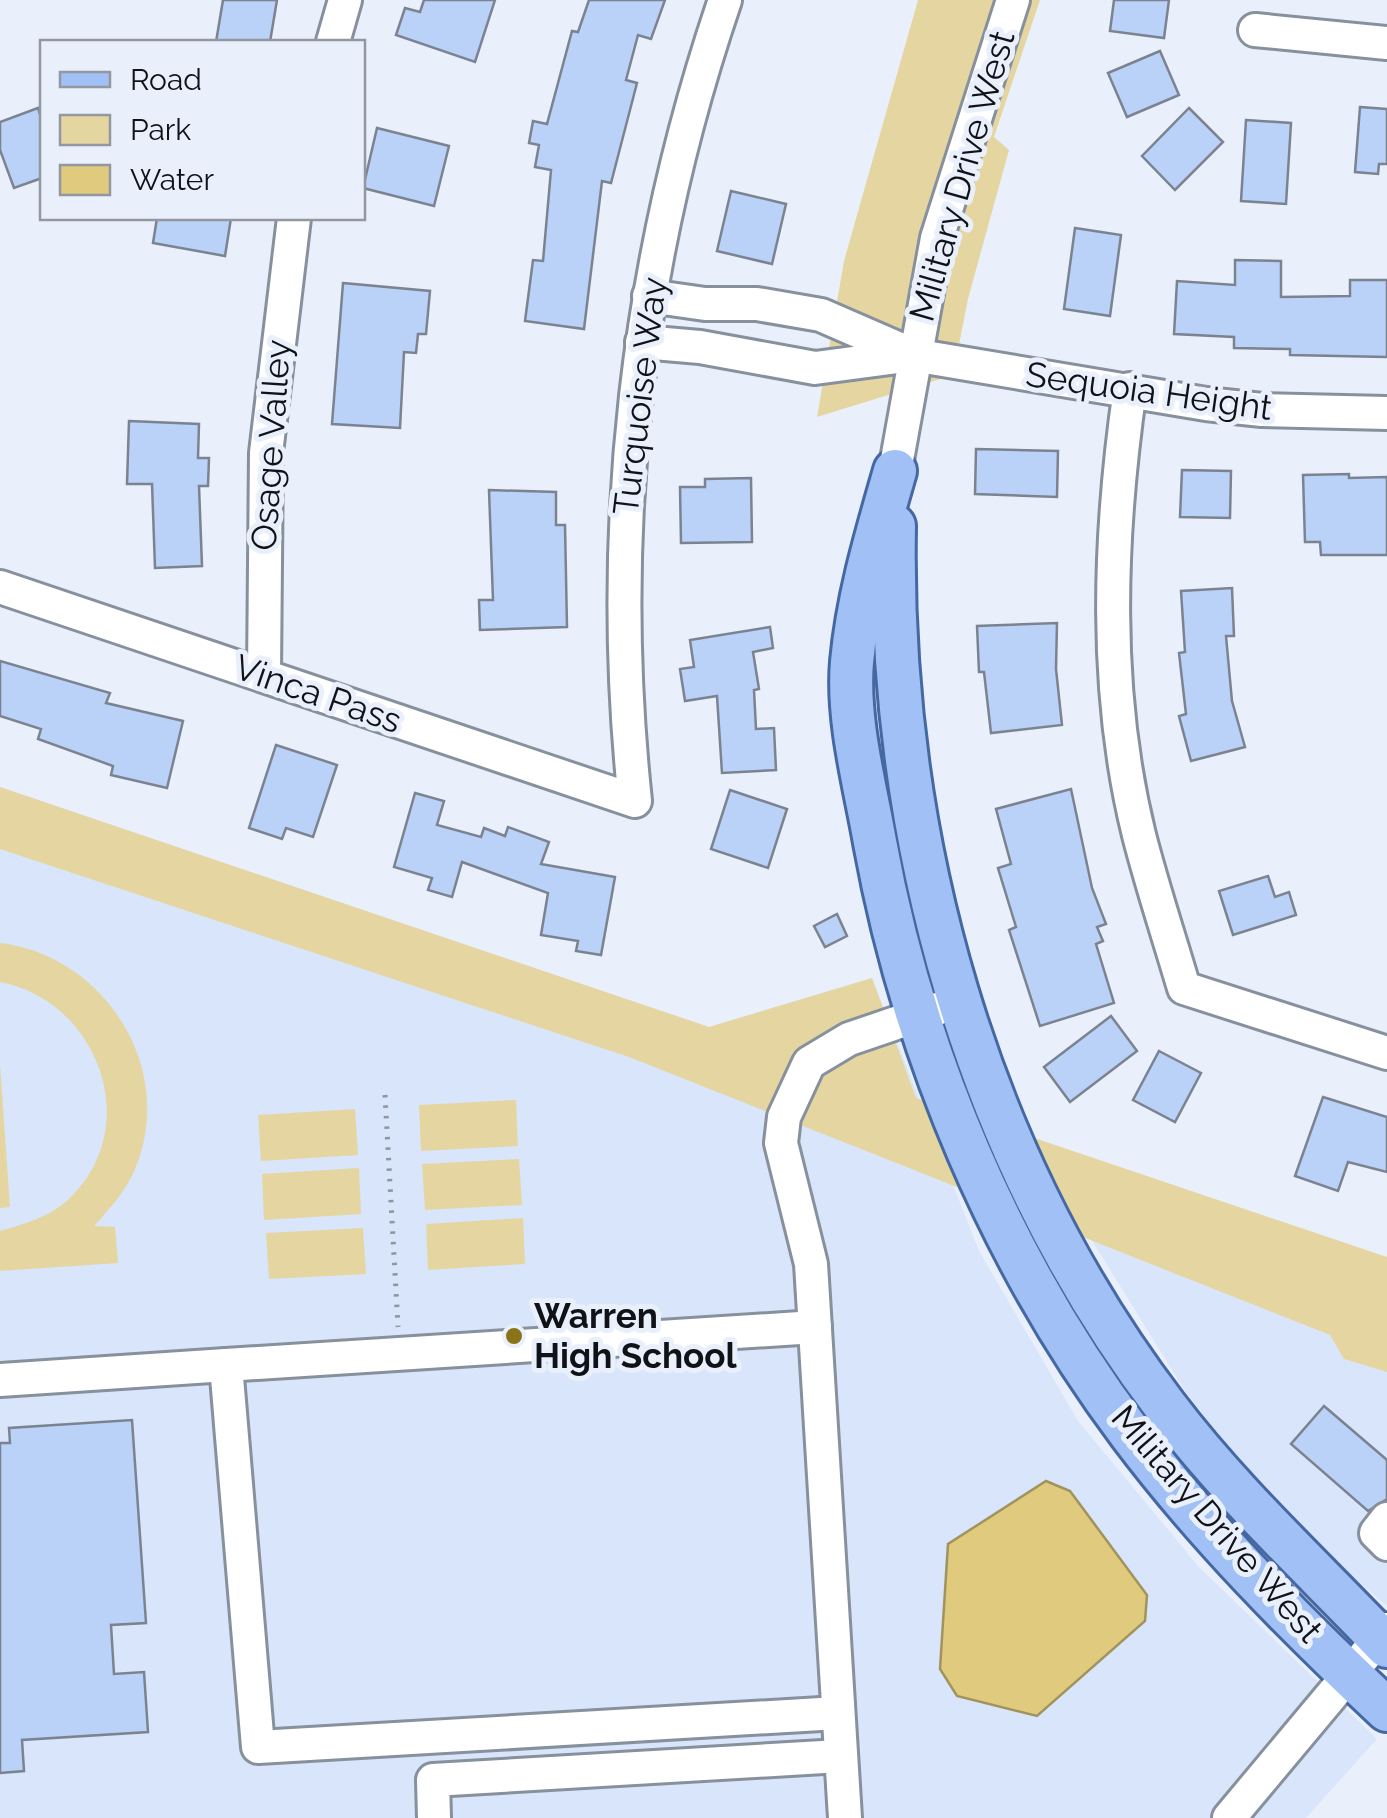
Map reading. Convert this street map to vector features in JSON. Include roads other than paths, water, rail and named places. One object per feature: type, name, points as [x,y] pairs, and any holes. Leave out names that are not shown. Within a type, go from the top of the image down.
[{"type":"main road","name":"Military Drive West","points":[[895,471],[893,568],[900,714],[930,901],[982,1071],[1023,1164],[1104,1316],[1165,1407],[1249,1506],[1384,1637]]},
{"type":"main road","name":"Military Drive West","points":[[895,471],[864,582],[852,666],[864,776],[888,911],[941,1086],[984,1182],[1068,1340],[1130,1433],[1192,1507],[1348,1674],[1387,1710]]},
{"type":"street","points":[[333,40],[345,0]]},
{"type":"street","name":"Turquoise Way","points":[[636,800],[622,590],[628,445],[672,172],[725,0]]},
{"type":"street","name":"Military Drive West","points":[[895,471],[912,355],[959,159],[1013,0]]},
{"type":"street","points":[[1256,30],[1387,43]]},
{"type":"street","name":"Osage Valley","points":[[264,674],[266,453],[294,220]]},
{"type":"street","name":"Sequoia Height","points":[[649,296],[705,304],[757,304],[821,315],[912,355],[1262,410],[1387,413]]},
{"type":"street","points":[[747,359],[757,304]]},
{"type":"street","name":"Sequoia Height","points":[[642,342],[700,347],[747,359],[816,368],[912,355]]},
{"type":"street","points":[[1130,389],[1115,518],[1116,668],[1139,833],[1184,988],[1387,1053]]},
{"type":"street","name":"Vinca Pass","points":[[0,587],[636,800]]},
{"type":"street","points":[[846,1818],[811,1264],[782,1143],[784,1116],[810,1062],[849,1039],[959,1002]]},
{"type":"street","points":[[0,1380],[815,1327]]},
{"type":"street","points":[[226,1365],[258,1747],[838,1713]]},
{"type":"street","points":[[1229,1818],[1348,1674],[1384,1637]]},
{"type":"street","points":[[434,1818],[432,1780],[840,1756]]},
{"type":"water","points":[[1046,1481],[1070,1491],[1147,1595],[1145,1621],[1037,1716],[957,1696],[940,1669],[948,1544]]},
{"type":"place","name":"Warren High School","points":[[514,1336]]}]
